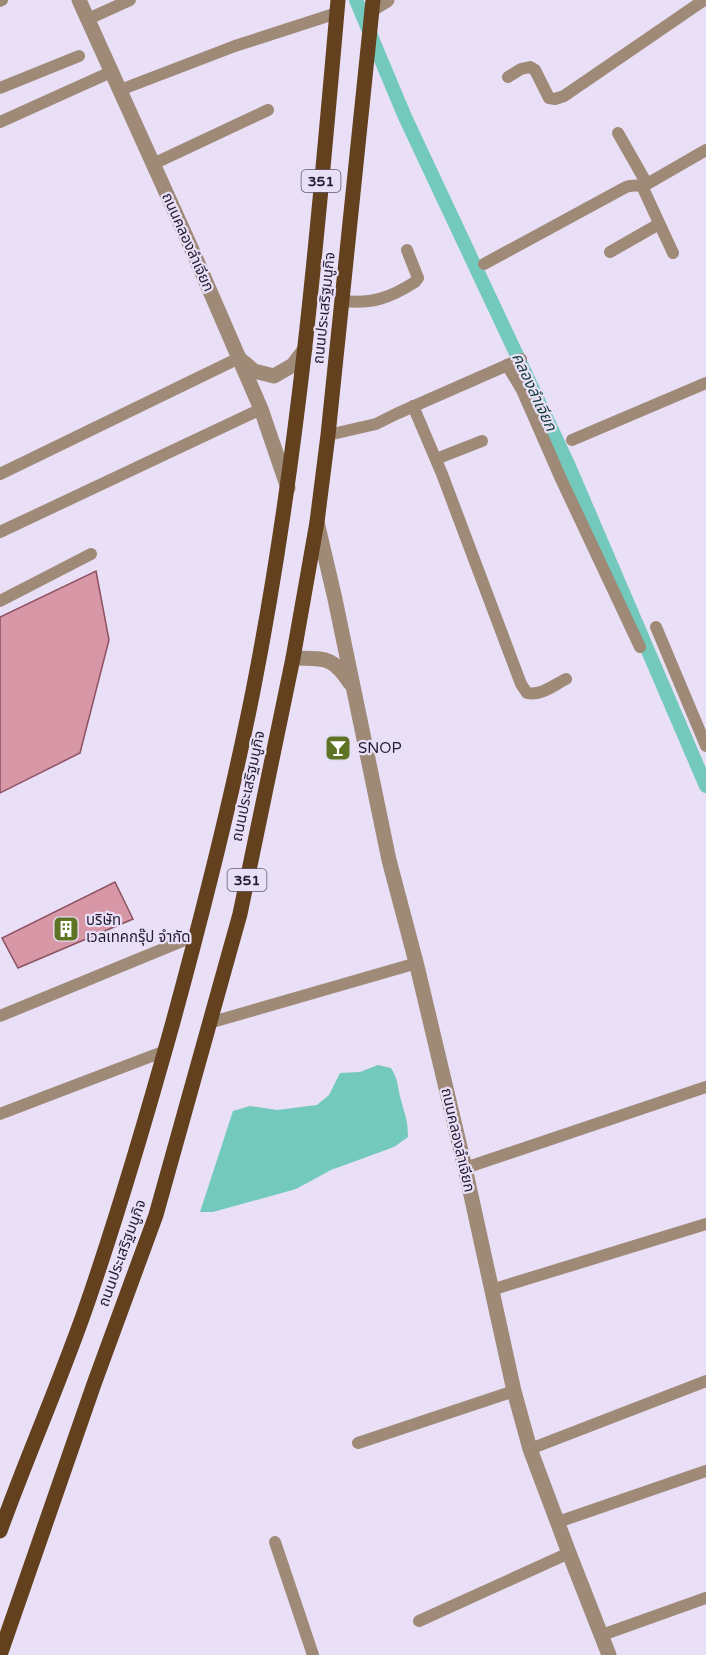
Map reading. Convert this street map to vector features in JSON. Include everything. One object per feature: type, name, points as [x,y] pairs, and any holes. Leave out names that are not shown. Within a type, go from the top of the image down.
[{"type":"main road","name":"ถนนประเสริฐมนูกิจ","points":[[0,1531],[83,1314],[121,1202],[197,935],[234,782],[253,692],[289,488],[305,349],[338,7]]},
{"type":"main road","name":"ถนนประเสริฐมนูกิจ","points":[[0,1655],[86,1406],[156,1215],[240,914],[293,658],[317,522],[343,301],[373,9]]},
{"type":"street","name":"ถนนคลองลำเจียก","points":[[79,0],[261,409],[289,488]]},
{"type":"street","points":[[88,19],[130,0]]},
{"type":"street","points":[[373,9],[387,0]]},
{"type":"street","points":[[508,77],[521,69],[530,67],[535,70],[549,98],[564,96],[704,0]]},
{"type":"street","points":[[120,90],[338,7]]},
{"type":"street","points":[[0,88],[79,56]]},
{"type":"street","points":[[0,122],[111,72]]},
{"type":"street","points":[[153,164],[268,110]]},
{"type":"street","points":[[618,133],[645,185],[659,224],[673,253]]},
{"type":"street","points":[[484,264],[626,187],[632,184],[645,185],[706,150]]},
{"type":"street","points":[[610,252],[659,224]]},
{"type":"street","points":[[343,301],[363,303],[378,301],[415,282],[418,273],[407,250]]},
{"type":"street","points":[[0,474],[239,358],[254,371],[274,376],[293,365],[305,349]]},
{"type":"street","points":[[328,435],[376,424],[513,362],[522,390],[561,479],[640,647]]},
{"type":"street","points":[[572,440],[706,383]]},
{"type":"street","points":[[413,406],[436,459],[521,684],[527,693],[533,694],[542,692],[566,679]]},
{"type":"street","points":[[0,532],[261,409]]},
{"type":"street","points":[[436,459],[482,441]]},
{"type":"street","points":[[317,522],[354,691]]},
{"type":"street","points":[[0,601],[91,554]]},
{"type":"street","points":[[656,627],[706,746]]},
{"type":"street","name":"ถนนคลองลำเจียก","points":[[293,658],[328,660],[340,669],[354,691],[388,860],[417,963],[514,1391],[531,1449],[609,1655]]},
{"type":"street","points":[[0,1016],[197,935]]},
{"type":"street","points":[[209,1023],[417,963]]},
{"type":"street","points":[[0,1114],[165,1051]]},
{"type":"street","points":[[465,1168],[706,1087]]},
{"type":"street","points":[[491,1290],[706,1224]]},
{"type":"street","points":[[531,1449],[706,1381]]},
{"type":"street","points":[[358,1443],[514,1391]]},
{"type":"street","points":[[558,1522],[706,1471]]},
{"type":"street","points":[[275,1542],[313,1655]]},
{"type":"street","points":[[419,1621],[569,1554]]},
{"type":"street","points":[[602,1635],[706,1598]]},
{"type":"shaded area","points":[[378,1065],[391,1068],[395,1077],[407,1122],[408,1137],[394,1147],[331,1170],[296,1189],[213,1212],[200,1212],[233,1111],[250,1106],[277,1110],[317,1105],[329,1095],[340,1073],[360,1072]]},
{"type":"building","points":[[96,571],[109,640],[80,753],[0,793],[0,617]]},
{"type":"building","name":"บริษัท เวลเทคกรุ๊ป จำกัด","points":[[115,882],[133,919],[18,968],[2,938]]},
{"type":"waterway","name":"คลองลำเจียก","points":[[356,0],[405,117],[568,464],[706,786]]},
{"type":"place","name":"SNOP","points":[[338,748]]},
{"type":"place","name":"บริษัท เวลเทคกรุ๊ป จำกัด","points":[[66,929]]}]
